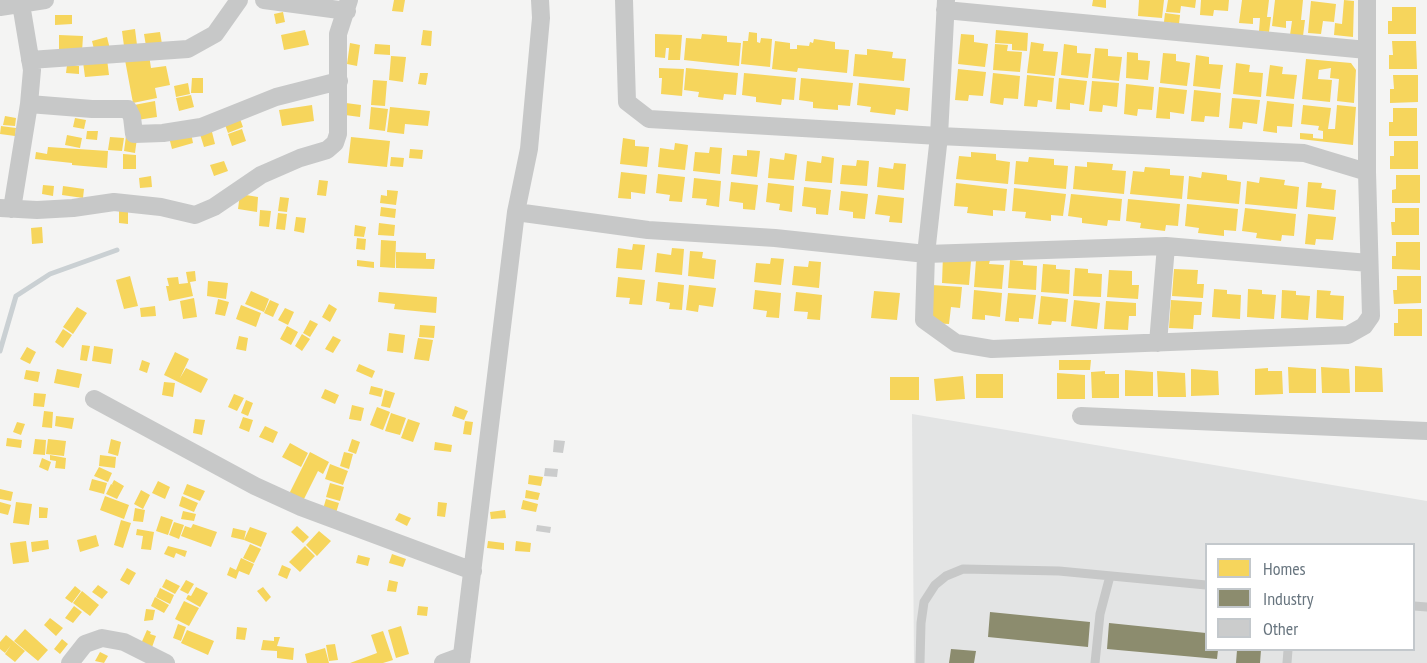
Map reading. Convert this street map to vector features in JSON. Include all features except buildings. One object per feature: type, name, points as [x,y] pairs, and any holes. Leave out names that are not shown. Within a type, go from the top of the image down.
[{"type":"street","points":[[0,7],[45,0]]},
{"type":"street","points":[[30,60],[188,49],[215,34],[238,0]]},
{"type":"street","points":[[21,4],[32,70],[29,104],[6,209],[73,208],[114,202],[161,207],[195,215],[214,207],[261,175],[300,158],[327,150],[335,143],[338,134],[339,34],[348,5],[264,0]]},
{"type":"street","points":[[443,663],[461,659],[516,212],[530,149],[541,18],[540,0]]},
{"type":"street","points":[[624,0],[627,102],[649,119],[939,136],[1304,153],[1367,172]]},
{"type":"street","points":[[1367,0],[1367,50],[1367,172],[1371,316],[1364,326],[1348,335],[992,349],[956,344],[924,320],[926,254],[939,136],[945,5],[1367,50]]},
{"type":"street","points":[[29,104],[92,109],[128,109],[132,117],[134,134],[163,133],[201,127],[276,98],[339,81]]},
{"type":"street","points":[[516,212],[648,230],[775,238],[926,254],[1166,246],[1369,263]]},
{"type":"street","points":[[1158,343],[1166,246]]},
{"type":"street","points":[[94,399],[265,490],[302,507],[473,571]]},
{"type":"street","points":[[1081,416],[1427,431]]},
{"type":"street","points":[[70,663],[85,644],[102,638],[124,642],[166,663]]},
{"type":"lane","points":[[920,663],[924,603],[935,585],[946,576],[963,569],[1000,568],[1205,585]]},
{"type":"lane","points":[[1095,663],[1100,614],[1110,576]]},
{"type":"shaded area","points":[[912,414],[1427,501],[1427,663],[914,663]]},
{"type":"waterway","points":[[0,351],[16,296],[50,274],[117,250]]}]
